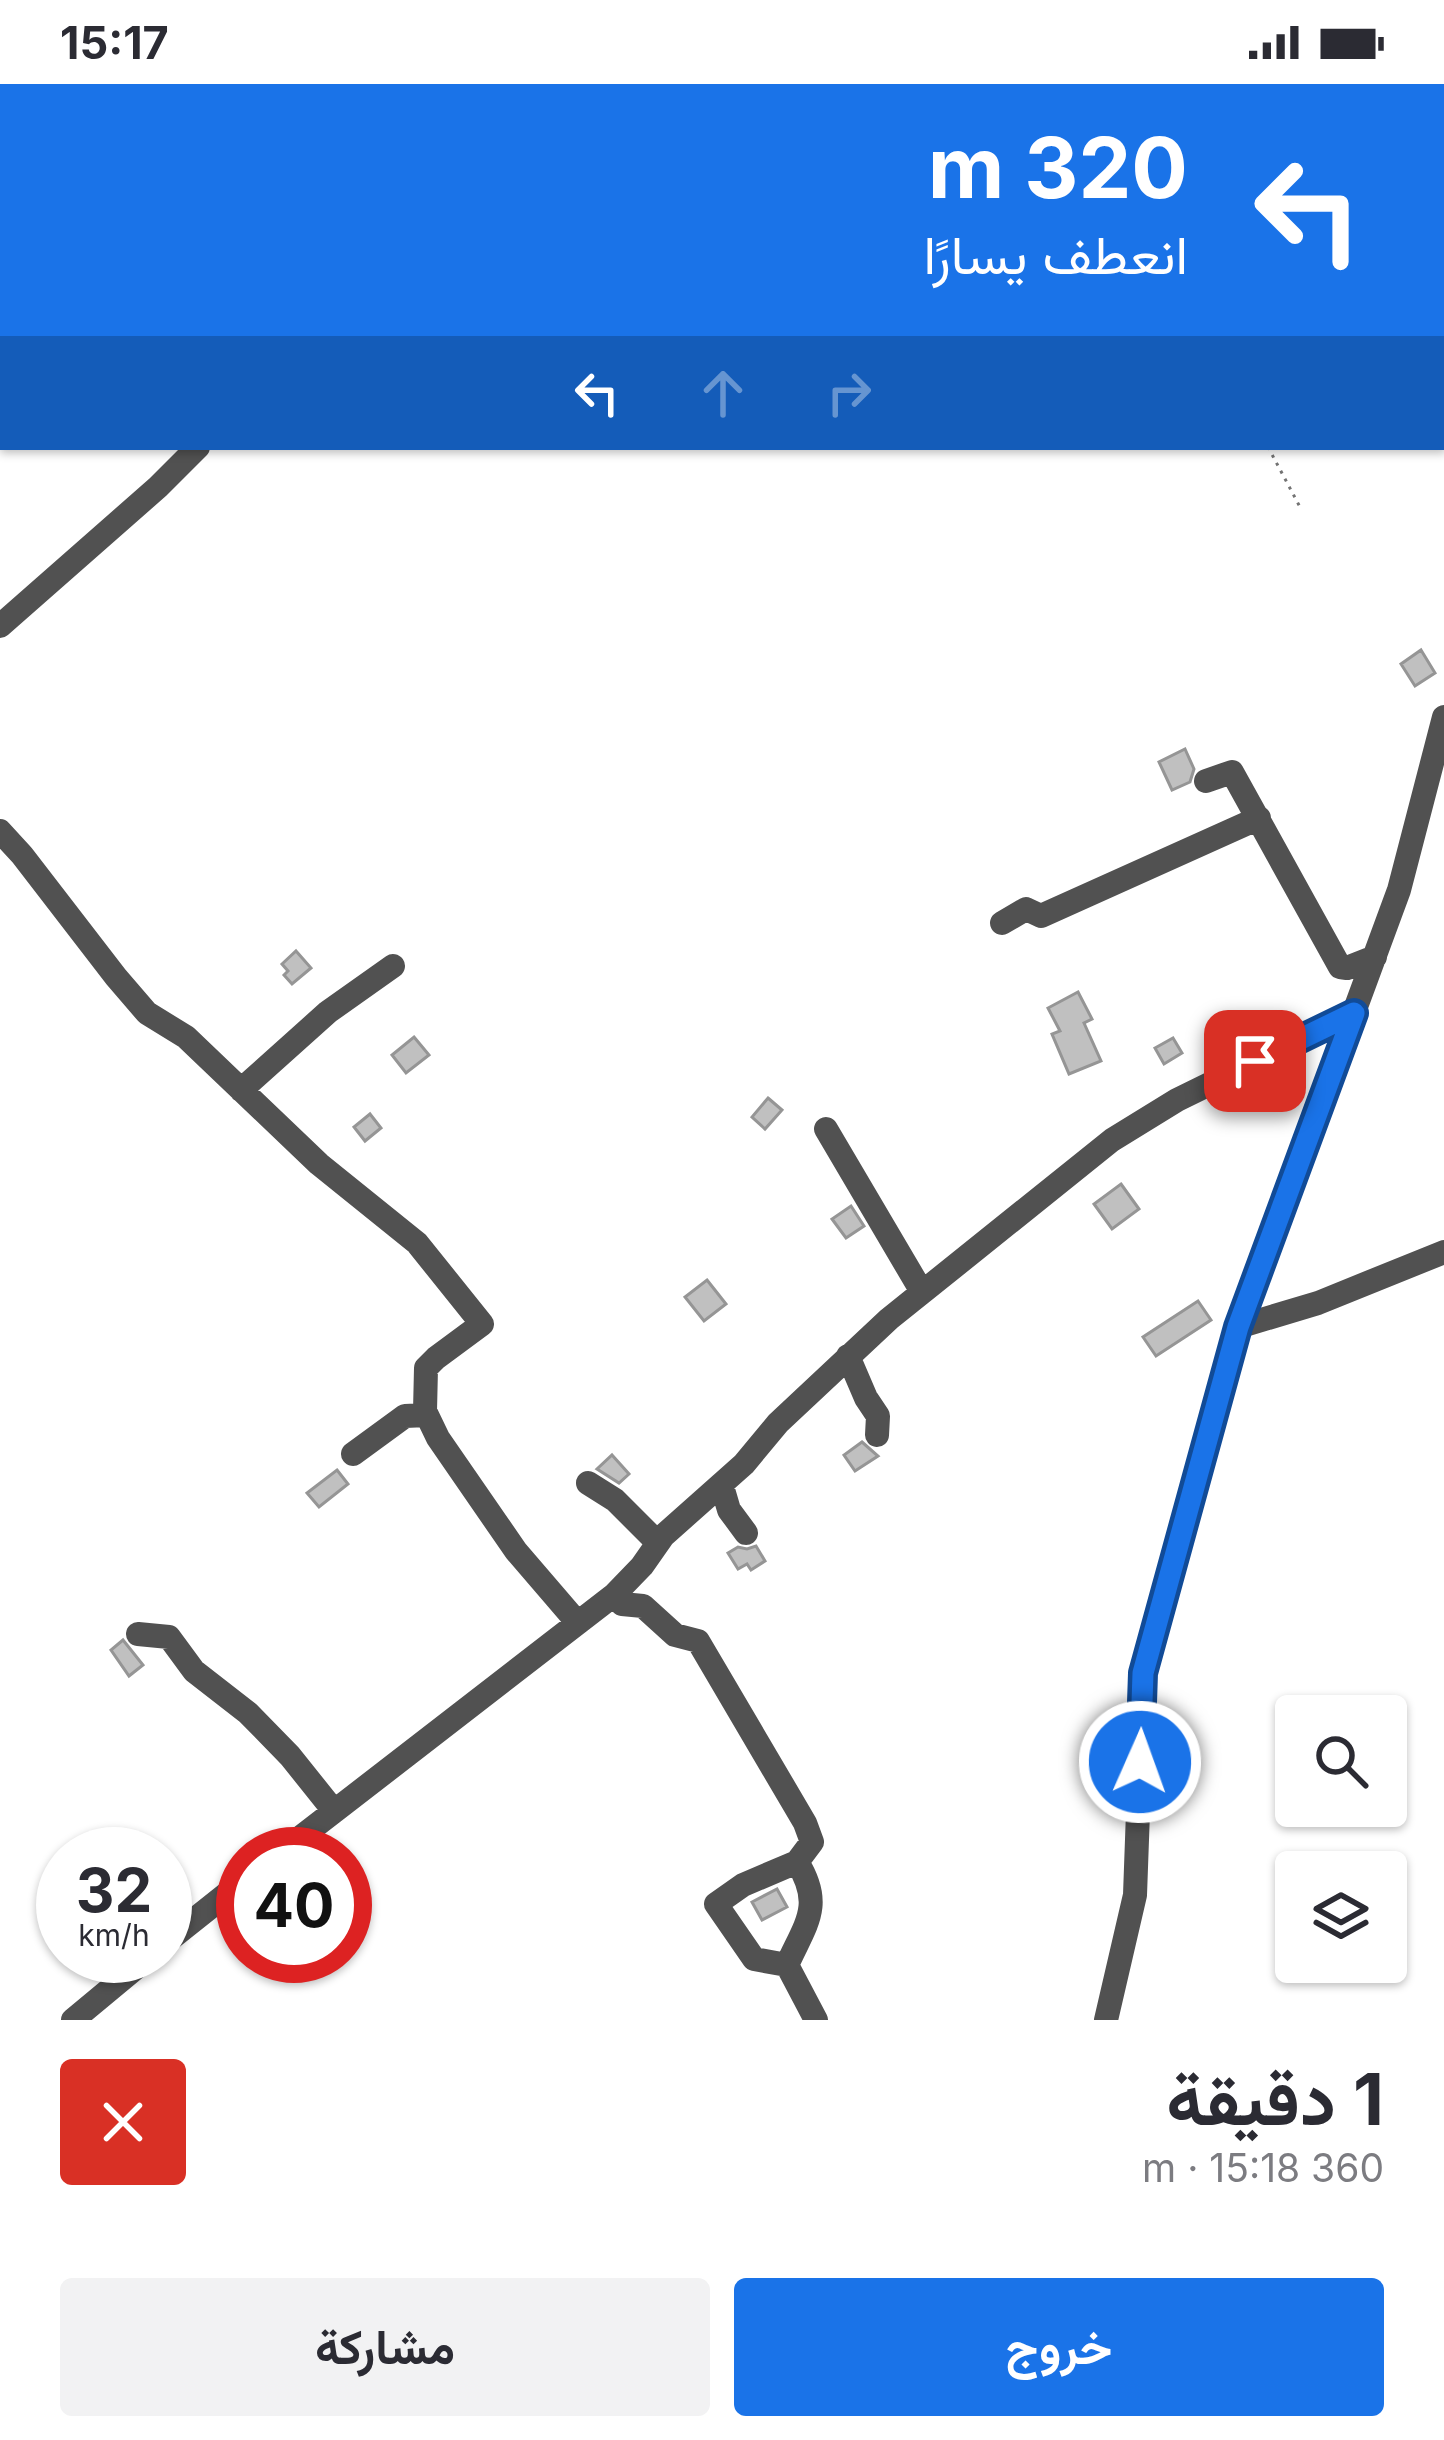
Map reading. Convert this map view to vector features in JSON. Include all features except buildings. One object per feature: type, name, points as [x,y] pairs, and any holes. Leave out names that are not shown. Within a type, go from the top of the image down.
[{"type":"street","points":[[0,626],[195,450]]},
{"type":"street","points":[[1106,2020],[1135,1895],[1143,1673],[1238,1327],[1399,890],[1444,717]]},
{"type":"street","points":[[1206,781],[1232,772],[1340,967],[1375,957]]},
{"type":"street","points":[[1002,923],[1026,909],[1041,916],[1259,818]]},
{"type":"street","points":[[0,831],[147,1013],[186,1037],[320,1164],[418,1243],[482,1324],[426,1368],[427,1414],[438,1438],[516,1552],[578,1622]]},
{"type":"street","points":[[241,1090],[328,1012],[393,965]]},
{"type":"street","points":[[314,1827],[614,1594],[658,1543],[722,1486],[778,1423],[848,1357],[1112,1141],[1177,1100],[1354,1013]]},
{"type":"street","points":[[826,1129],[922,1292]]},
{"type":"street","points":[[1238,1327],[1318,1303],[1444,1252]]},
{"type":"street","points":[[848,1357],[878,1416],[877,1435]]},
{"type":"street","points":[[353,1454],[405,1416],[427,1414]]},
{"type":"street","points":[[588,1483],[615,1500],[658,1543]]},
{"type":"street","points":[[722,1486],[729,1510],[746,1533]]},
{"type":"street","points":[[614,1594],[622,1604],[643,1606],[675,1635],[698,1641],[805,1822],[812,1842],[796,1862],[742,1886],[716,1904],[754,1960],[788,1965]]},
{"type":"street","points":[[138,1634],[169,1636],[194,1671],[248,1713],[334,1811]]},
{"type":"street","points":[[788,1965],[812,1909],[810,1883],[796,1862]]},
{"type":"street","points":[[192,1922],[216,1902]]},
{"type":"street","points":[[788,1965],[816,2020]]},
{"type":"street","points":[[73,2020],[118,1983]]},
{"type":"path","points":[[1270,450],[1300,507]]},
{"type":"route","points":[[1140,1762],[1143,1673],[1238,1327],[1354,1013],[1255,1061]]}]
